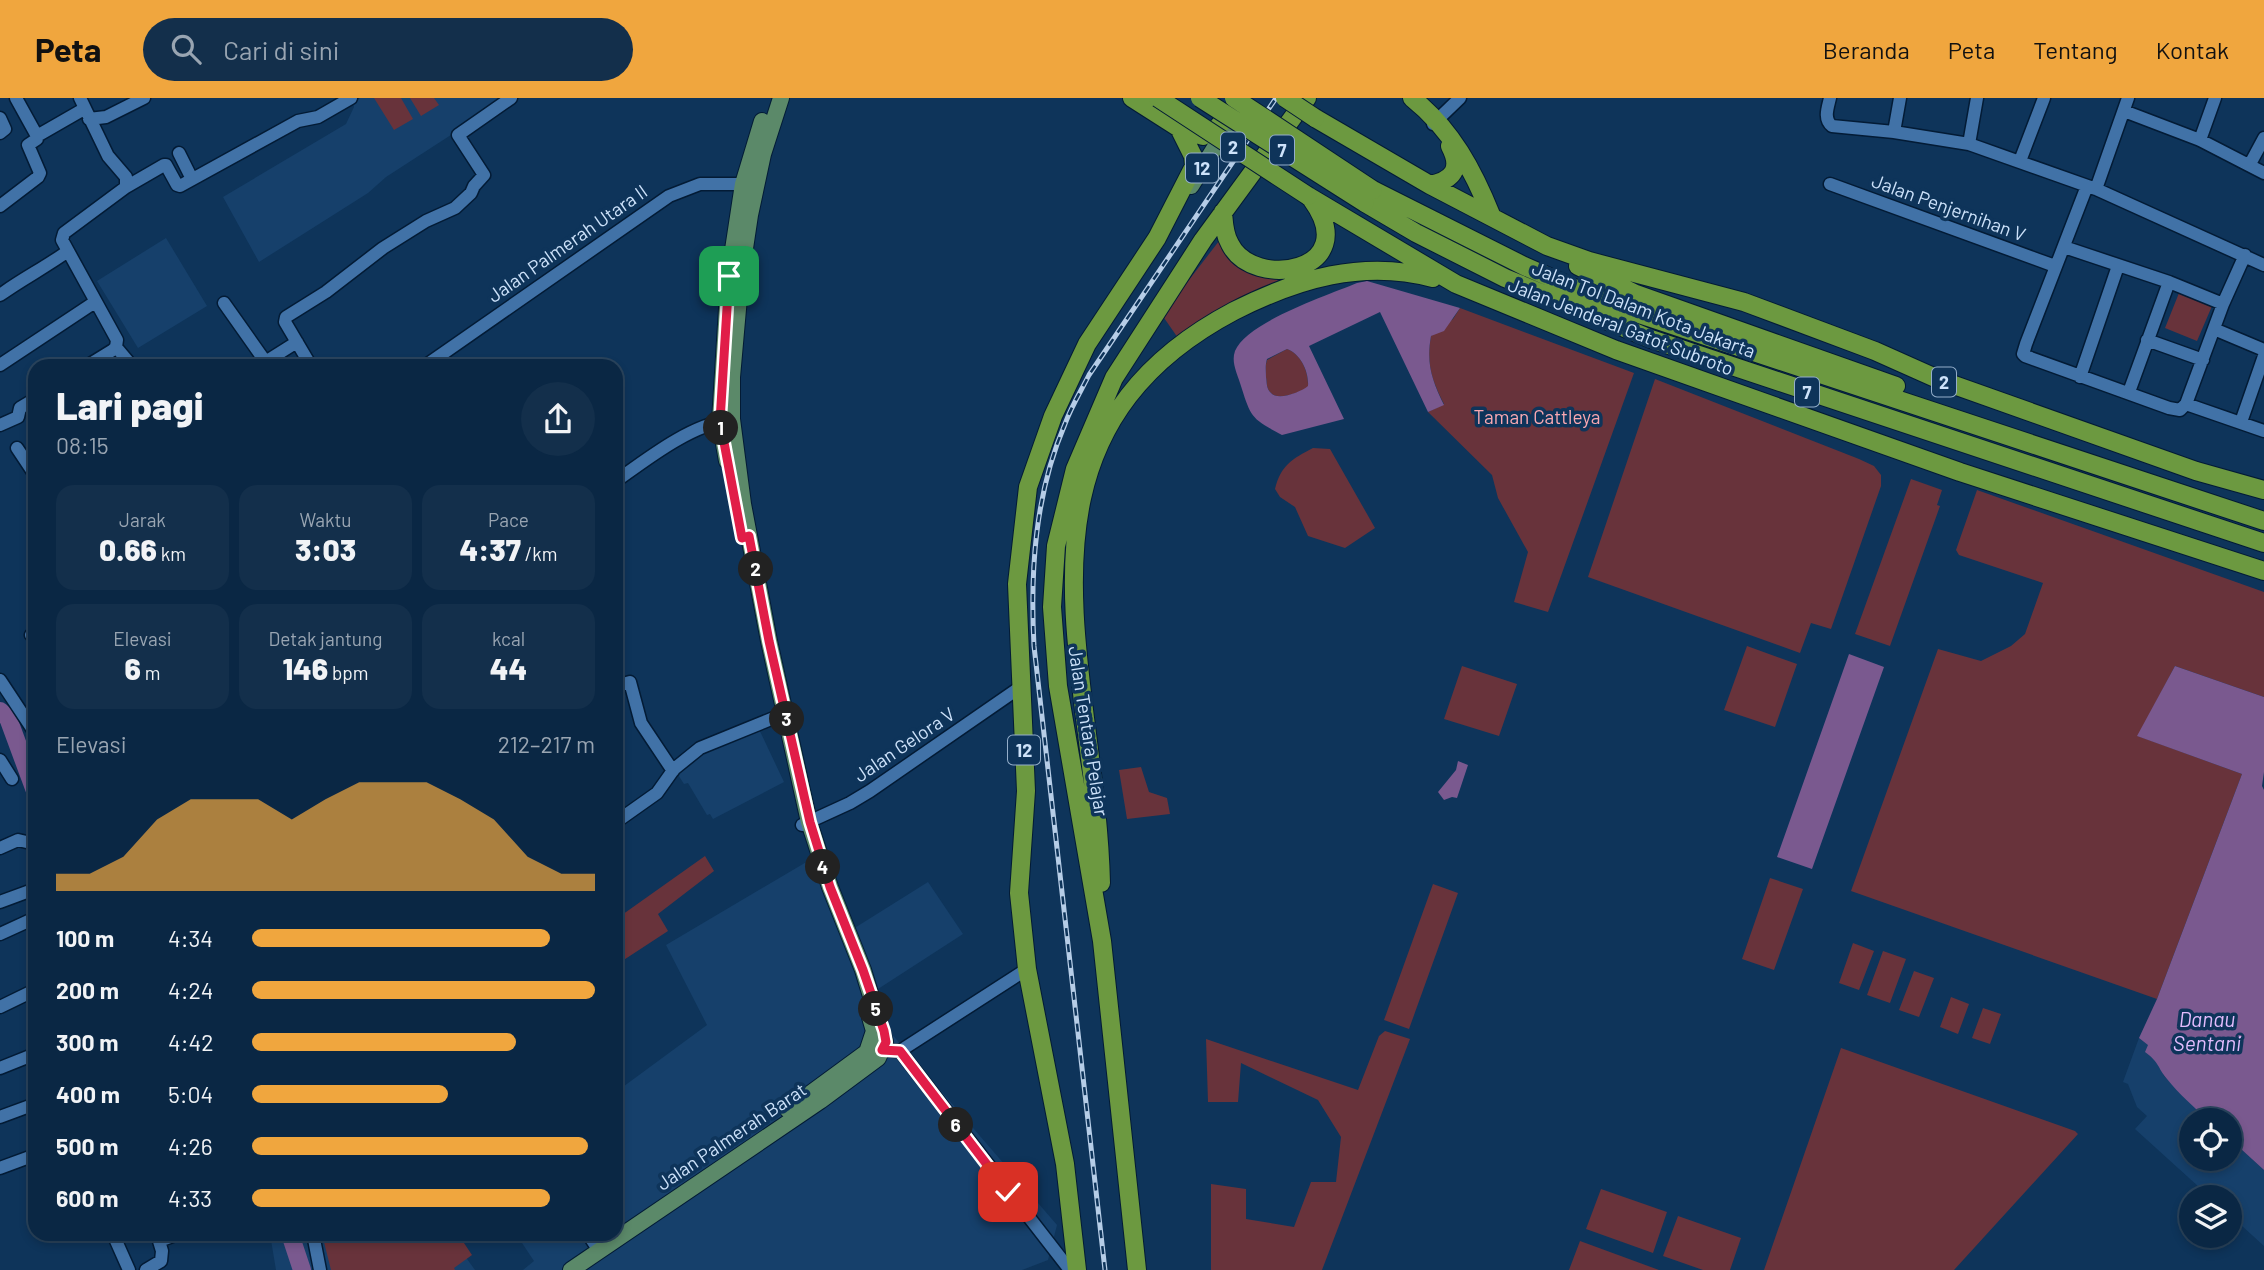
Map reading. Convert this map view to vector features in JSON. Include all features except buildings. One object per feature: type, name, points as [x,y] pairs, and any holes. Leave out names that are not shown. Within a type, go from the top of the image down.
[{"type":"highway","points":[[1132,98],[1179,128],[1203,136],[1217,128],[1241,98]]},
{"type":"highway","name":"Jalan Jenderal Gatot Subroto","points":[[1158,98],[1309,196],[1457,284],[1645,361],[1961,472],[2264,569]]},
{"type":"highway","name":"Jalan Tol Dalam Kota Jakarta","points":[[1200,98],[1369,196],[1615,306],[2015,436],[2264,521]]},
{"type":"highway","name":"Jalan Tol Dalam Kota Jakarta","points":[[1234,98],[1416,233],[1505,278],[1651,339],[2264,543]]},
{"type":"highway","name":"2","points":[[1285,98],[1430,185],[1547,246],[1589,261],[1744,302],[1875,351],[1940,380],[2196,471],[2264,490]]},
{"type":"highway","name":"Jalan Tentara Pelajar","points":[[1137,1270],[1102,941],[1058,686],[1052,607],[1056,546],[1114,378],[1154,312],[1307,98]]},
{"type":"highway","points":[[1401,98],[1435,122],[1456,160],[1452,175],[1443,182],[1430,185]]},
{"type":"highway","points":[[1412,98],[1466,159],[1492,217]]},
{"type":"highway","points":[[1157,239],[1194,166],[1193,156],[1179,128]]},
{"type":"highway","points":[[1223,212],[1227,237],[1231,247],[1239,255],[1258,267],[1272,271],[1289,269],[1316,258],[1323,250],[1326,240],[1327,226],[1309,196]]},
{"type":"highway","name":"12","points":[[1077,1270],[1065,1164],[1027,969],[1018,893],[1026,791],[1017,584],[1028,487],[1053,416],[1087,344],[1157,239]]},
{"type":"highway","points":[[1547,246],[1582,268],[1636,294],[1955,408],[2015,436]]},
{"type":"highway","points":[[1081,473],[1111,420],[1140,381],[1191,338],[1250,303],[1315,278],[1350,271],[1398,271],[1457,284]]},
{"type":"highway","points":[[2162,488],[2207,492],[2264,508]]},
{"type":"main road","points":[[770,98],[750,186],[741,275],[730,336],[726,420],[765,642],[806,824],[859,973],[884,1031],[886,1042],[882,1050]]},
{"type":"main road","points":[[757,152],[781,98]]},
{"type":"main road","name":"12","points":[[1157,239],[1247,98]]},
{"type":"main road","name":"Jalan Palmerah Barat","points":[[623,1224],[859,1058],[871,1044],[874,1031],[859,973]]},
{"type":"main road","name":"Jalan Palmerah Barat","points":[[623,1225],[820,1101],[877,1058],[882,1050]]},
{"type":"main road","name":"Jalan Palmerah Barat","points":[[556,1270],[594,1243]]},
{"type":"main road","name":"Jalan Palmerah Barat","points":[[571,1270],[594,1243]]},
{"type":"street","points":[[16,98],[37,136]]},
{"type":"street","points":[[85,109],[106,117],[144,98]]},
{"type":"street","points":[[126,359],[116,347],[117,340],[62,240],[64,233],[126,187],[165,165],[180,186],[298,121],[318,117],[351,98]]},
{"type":"street","points":[[307,359],[285,322],[288,316],[318,299],[391,242],[426,221],[455,208],[471,193],[484,175],[458,135],[511,98]]},
{"type":"street","points":[[1435,122],[1460,98]]},
{"type":"street","points":[[1830,98],[1826,116],[1828,124],[1832,126],[1894,132],[1969,145],[2020,161],[2091,187],[2264,265]]},
{"type":"street","points":[[1894,132],[1900,98]]},
{"type":"street","points":[[1969,145],[1977,98]]},
{"type":"street","points":[[2020,161],[2044,98]]},
{"type":"street","points":[[2200,141],[2215,98]]},
{"type":"street","points":[[2245,256],[2223,304],[2186,404],[2177,410],[2080,377],[2023,354],[2055,267],[2126,104],[2264,173]]},
{"type":"street","points":[[0,206],[40,173],[28,145],[37,136],[85,109]]},
{"type":"street","points":[[85,109],[108,156],[126,177],[126,187]]},
{"type":"street","points":[[0,118],[5,129],[0,133]]},
{"type":"street","points":[[2249,164],[2264,138]]},
{"type":"street","points":[[178,153],[192,179]]},
{"type":"street","name":"Jalan Palmerah Utara II","points":[[435,359],[669,196],[700,184],[750,186]]},
{"type":"street","name":"Jalan Penjernihan V","points":[[1830,184],[2055,267]]},
{"type":"street","points":[[2064,247],[2169,282],[2223,304]]},
{"type":"street","points":[[0,295],[17,281],[68,251]]},
{"type":"street","points":[[2080,377],[2118,266]]},
{"type":"street","points":[[2129,392],[2169,282]]},
{"type":"street","points":[[0,365],[95,302]]},
{"type":"street","points":[[224,303],[264,359]]},
{"type":"street","points":[[2214,329],[2264,350]]},
{"type":"street","points":[[2147,340],[2203,360]]},
{"type":"street","points":[[273,359],[297,342]]},
{"type":"street","points":[[98,359],[116,347]]},
{"type":"street","points":[[2241,422],[2264,356]]},
{"type":"street","points":[[0,425],[18,417],[20,408],[28,403]]},
{"type":"street","points":[[2186,404],[2264,431]]},
{"type":"street","points":[[623,476],[660,450],[726,420]]},
{"type":"street","points":[[17,448],[28,464]]},
{"type":"street","points":[[0,680],[28,721]]},
{"type":"street","points":[[623,684],[630,682],[636,713],[644,731],[673,771]]},
{"type":"street","name":"Jalan Gelora V","points":[[806,824],[870,792],[1022,686]]},
{"type":"street","points":[[623,817],[657,793],[673,771],[699,748],[781,714]]},
{"type":"street","points":[[0,848],[18,840],[28,843]]},
{"type":"street","points":[[0,902],[28,892]]},
{"type":"street","points":[[0,934],[28,921]]},
{"type":"street","points":[[882,1050],[900,1051],[1027,969]]},
{"type":"street","points":[[0,1007],[28,993]]},
{"type":"street","points":[[900,1051],[1070,1270]]},
{"type":"street","points":[[0,1068],[28,1060]]},
{"type":"street","points":[[0,1117],[28,1107]]},
{"type":"street","points":[[0,1168],[28,1157]]},
{"type":"street","points":[[116,1241],[129,1270]]},
{"type":"street","points":[[146,1270],[161,1261],[159,1241]]},
{"type":"street","points":[[314,1241],[320,1270]]},
{"type":"shaded area","points":[[360,98],[508,98],[386,177],[368,193],[259,262],[223,197],[346,124],[354,107],[353,102]]},
{"type":"shaded area","points":[[166,238],[207,306],[138,348],[97,281]]},
{"type":"shaded area","points":[[758,727],[784,782],[713,819],[710,814],[707,815],[688,783],[684,784],[675,770],[700,753]]},
{"type":"shaded area","points":[[820,854],[853,929],[928,882],[963,934],[878,989],[890,1032],[1057,1225],[1048,1260],[1022,1270],[523,1270],[534,1261],[521,1241],[623,1241],[623,1087],[707,1025],[666,945]]},
{"type":"shaded area","points":[[2139,1038],[2149,1045],[2146,1052],[2158,1062],[2164,1076],[2196,1108],[2179,1108],[2179,1169],[2135,1129],[2147,1116],[2137,1107],[2128,1084],[2123,1082]]},
{"type":"shaded area","points":[[2242,1150],[2264,1170],[2264,1246],[2242,1226],[2242,1185],[2197,1185],[2181,1171],[2242,1171]]},
{"type":"shaded area","points":[[271,1241],[454,1241],[475,1270],[276,1270]]},
{"type":"green space","points":[[374,98],[401,98],[413,119],[394,130]]},
{"type":"green space","points":[[410,98],[434,98],[439,105],[421,116]]},
{"type":"green space","points":[[1219,241],[1230,256],[1277,277],[1278,282],[1225,305],[1178,338],[1162,315]]},
{"type":"green space","points":[[2179,293],[2212,306],[2197,341],[2165,328]]},
{"type":"green space","name":"Taman Cattleya","points":[[1460,308],[1634,373],[1548,612],[1514,602],[1528,552],[1498,498],[1492,475],[1428,412],[1444,404],[1431,372],[1431,336],[1453,319]]},
{"type":"green space","points":[[1287,349],[1303,364],[1308,387],[1290,395],[1274,395],[1267,387],[1266,362]]},
{"type":"green space","points":[[1655,379],[1859,459],[1874,466],[1881,475],[1881,486],[1831,629],[1811,623],[1800,653],[1588,577]]},
{"type":"green space","points":[[1313,448],[1330,449],[1375,528],[1345,548],[1308,536],[1295,507],[1280,497],[1275,489],[1288,464]]},
{"type":"green space","points":[[1911,479],[1942,490],[1937,505],[1940,506],[1890,646],[1855,634]]},
{"type":"green space","points":[[1977,490],[2264,592],[2264,697],[2175,666],[2138,736],[2242,774],[2157,999],[1851,891],[1938,649],[1981,661],[2011,646],[2025,634],[2043,583],[1959,555],[1956,550]]},
{"type":"green space","points":[[1747,646],[1797,664],[1775,727],[1724,710]]},
{"type":"green space","points":[[1462,666],[1517,684],[1499,736],[1444,719]]},
{"type":"green space","points":[[1141,767],[1149,792],[1167,798],[1170,814],[1127,819],[1119,770]]},
{"type":"green space","points":[[705,856],[714,871],[658,914],[668,931],[623,960],[623,914]]},
{"type":"green space","points":[[1770,878],[1803,889],[1774,970],[1742,959]]},
{"type":"green space","points":[[1433,884],[1458,893],[1409,1029],[1384,1020]]},
{"type":"green space","points":[[1853,943],[1874,951],[1859,990],[1839,983]]},
{"type":"green space","points":[[1883,951],[1906,959],[1890,1003],[1867,995]]},
{"type":"green space","points":[[1914,971],[1934,978],[1919,1017],[1899,1010]]},
{"type":"green space","points":[[1951,997],[1969,1004],[1958,1034],[1940,1027]]},
{"type":"green space","points":[[1983,1008],[2001,1014],[1990,1044],[1972,1038]]},
{"type":"green space","points":[[1385,1031],[1410,1039],[1322,1270],[1211,1270],[1211,1184],[1246,1189],[1246,1219],[1294,1227],[1311,1182],[1336,1182],[1341,1137],[1318,1100],[1241,1063],[1238,1102],[1208,1102],[1206,1039],[1358,1090],[1379,1036]]},
{"type":"green space","points":[[1841,1048],[2078,1134],[1954,1270],[1764,1270]]},
{"type":"green space","points":[[1601,1189],[1667,1212],[1653,1253],[1586,1229]]},
{"type":"green space","points":[[1678,1216],[1741,1238],[1730,1270],[1703,1270],[1663,1256]]},
{"type":"green space","points":[[324,1241],[463,1241],[472,1255],[454,1268],[455,1270],[331,1270]]},
{"type":"green space","points":[[1580,1241],[1659,1270],[1569,1270]]},
{"type":"water","points":[[1367,281],[1460,308],[1444,331],[1431,336],[1431,372],[1444,405],[1428,412],[1380,312],[1309,346],[1344,419],[1282,435],[1253,415],[1235,367],[1235,351],[1242,340],[1271,320]],"holes":[[[1287,349],[1303,364],[1308,386],[1290,395],[1274,395],[1267,385],[1267,359]]]},
{"type":"water","points":[[1849,654],[1884,667],[1812,869],[1777,857]]},
{"type":"water","name":"Danau Sentani","points":[[2175,666],[2264,697],[2264,1170],[2242,1150],[2242,1108],[2195,1108],[2145,1052],[2148,1045],[2139,1038],[2157,999],[2242,774],[2137,736]]},
{"type":"water","points":[[1458,761],[1468,765],[1457,798],[1444,800],[1438,792],[1456,770]]},
{"type":"waterway","points":[[0,711],[8,718],[28,772]]},
{"type":"waterway","points":[[292,1241],[302,1270]]},
{"type":"railway","points":[[1105,1270],[1034,646],[1034,561],[1041,505],[1055,451],[1070,411],[1089,375],[1276,98]]},
{"type":"route","points":[[729,276],[720,421],[742,538],[749,536],[769,641],[810,822],[830,887],[884,1031],[886,1042],[882,1050],[900,1051],[1008,1192]]}]
